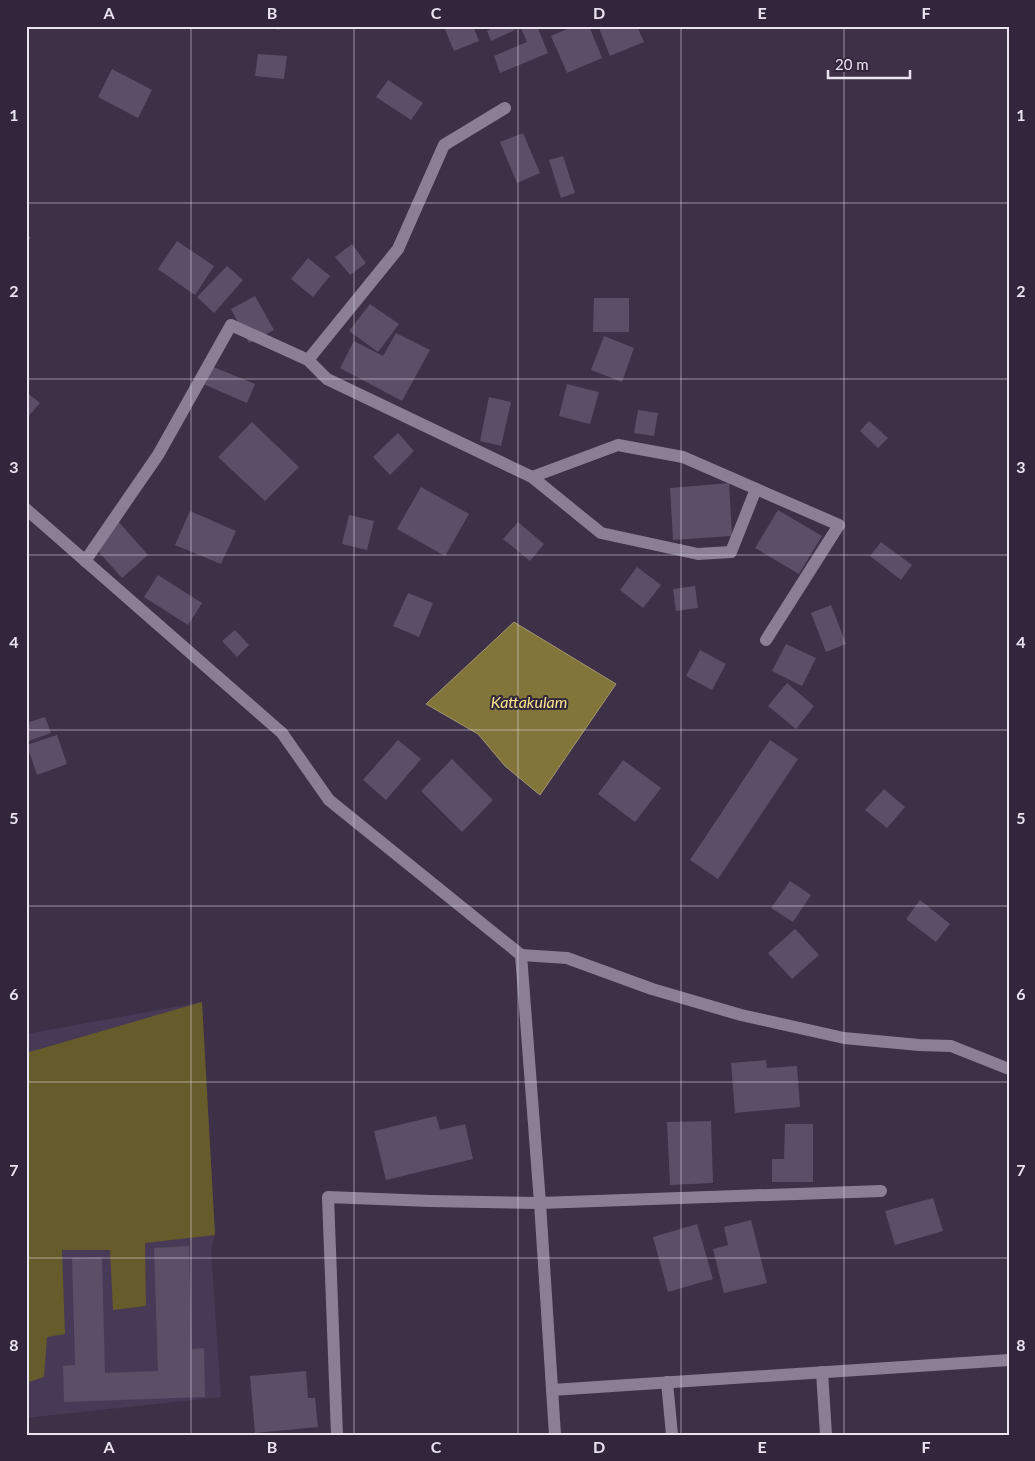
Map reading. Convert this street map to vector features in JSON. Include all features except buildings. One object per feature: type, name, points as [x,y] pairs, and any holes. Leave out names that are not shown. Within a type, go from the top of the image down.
[{"type":"street","points":[[308,360],[398,249],[444,145],[505,108]]},
{"type":"street","points":[[85,561],[158,456],[231,325],[308,360],[327,379],[532,477],[601,533],[698,554],[731,552],[756,489]]},
{"type":"street","points":[[532,477],[618,445],[683,457],[839,525],[766,640]]},
{"type":"street","points":[[26,509],[282,733],[329,800],[521,955],[567,958],[652,989],[741,1015],[844,1038],[951,1046],[1009,1068]]},
{"type":"street","points":[[521,955],[555,1435]]},
{"type":"street","points":[[338,1435],[328,1197],[540,1203],[881,1191]]},
{"type":"street","points":[[552,1390],[1009,1360]]},
{"type":"street","points":[[822,1372],[826,1435]]},
{"type":"street","points":[[667,1382],[672,1435]]},
{"type":"shaded area","points":[[202,1002],[215,1235],[211,1250],[221,1397],[26,1418],[26,1034]]},
{"type":"shaded area","points":[[202,1002],[215,1235],[145,1243],[146,1306],[113,1310],[110,1250],[62,1250],[65,1334],[47,1337],[44,1377],[26,1383],[26,1053]]},
{"type":"water","name":"Kattakulam","points":[[514,622],[616,684],[540,795],[505,766],[478,734],[426,704]]}]
